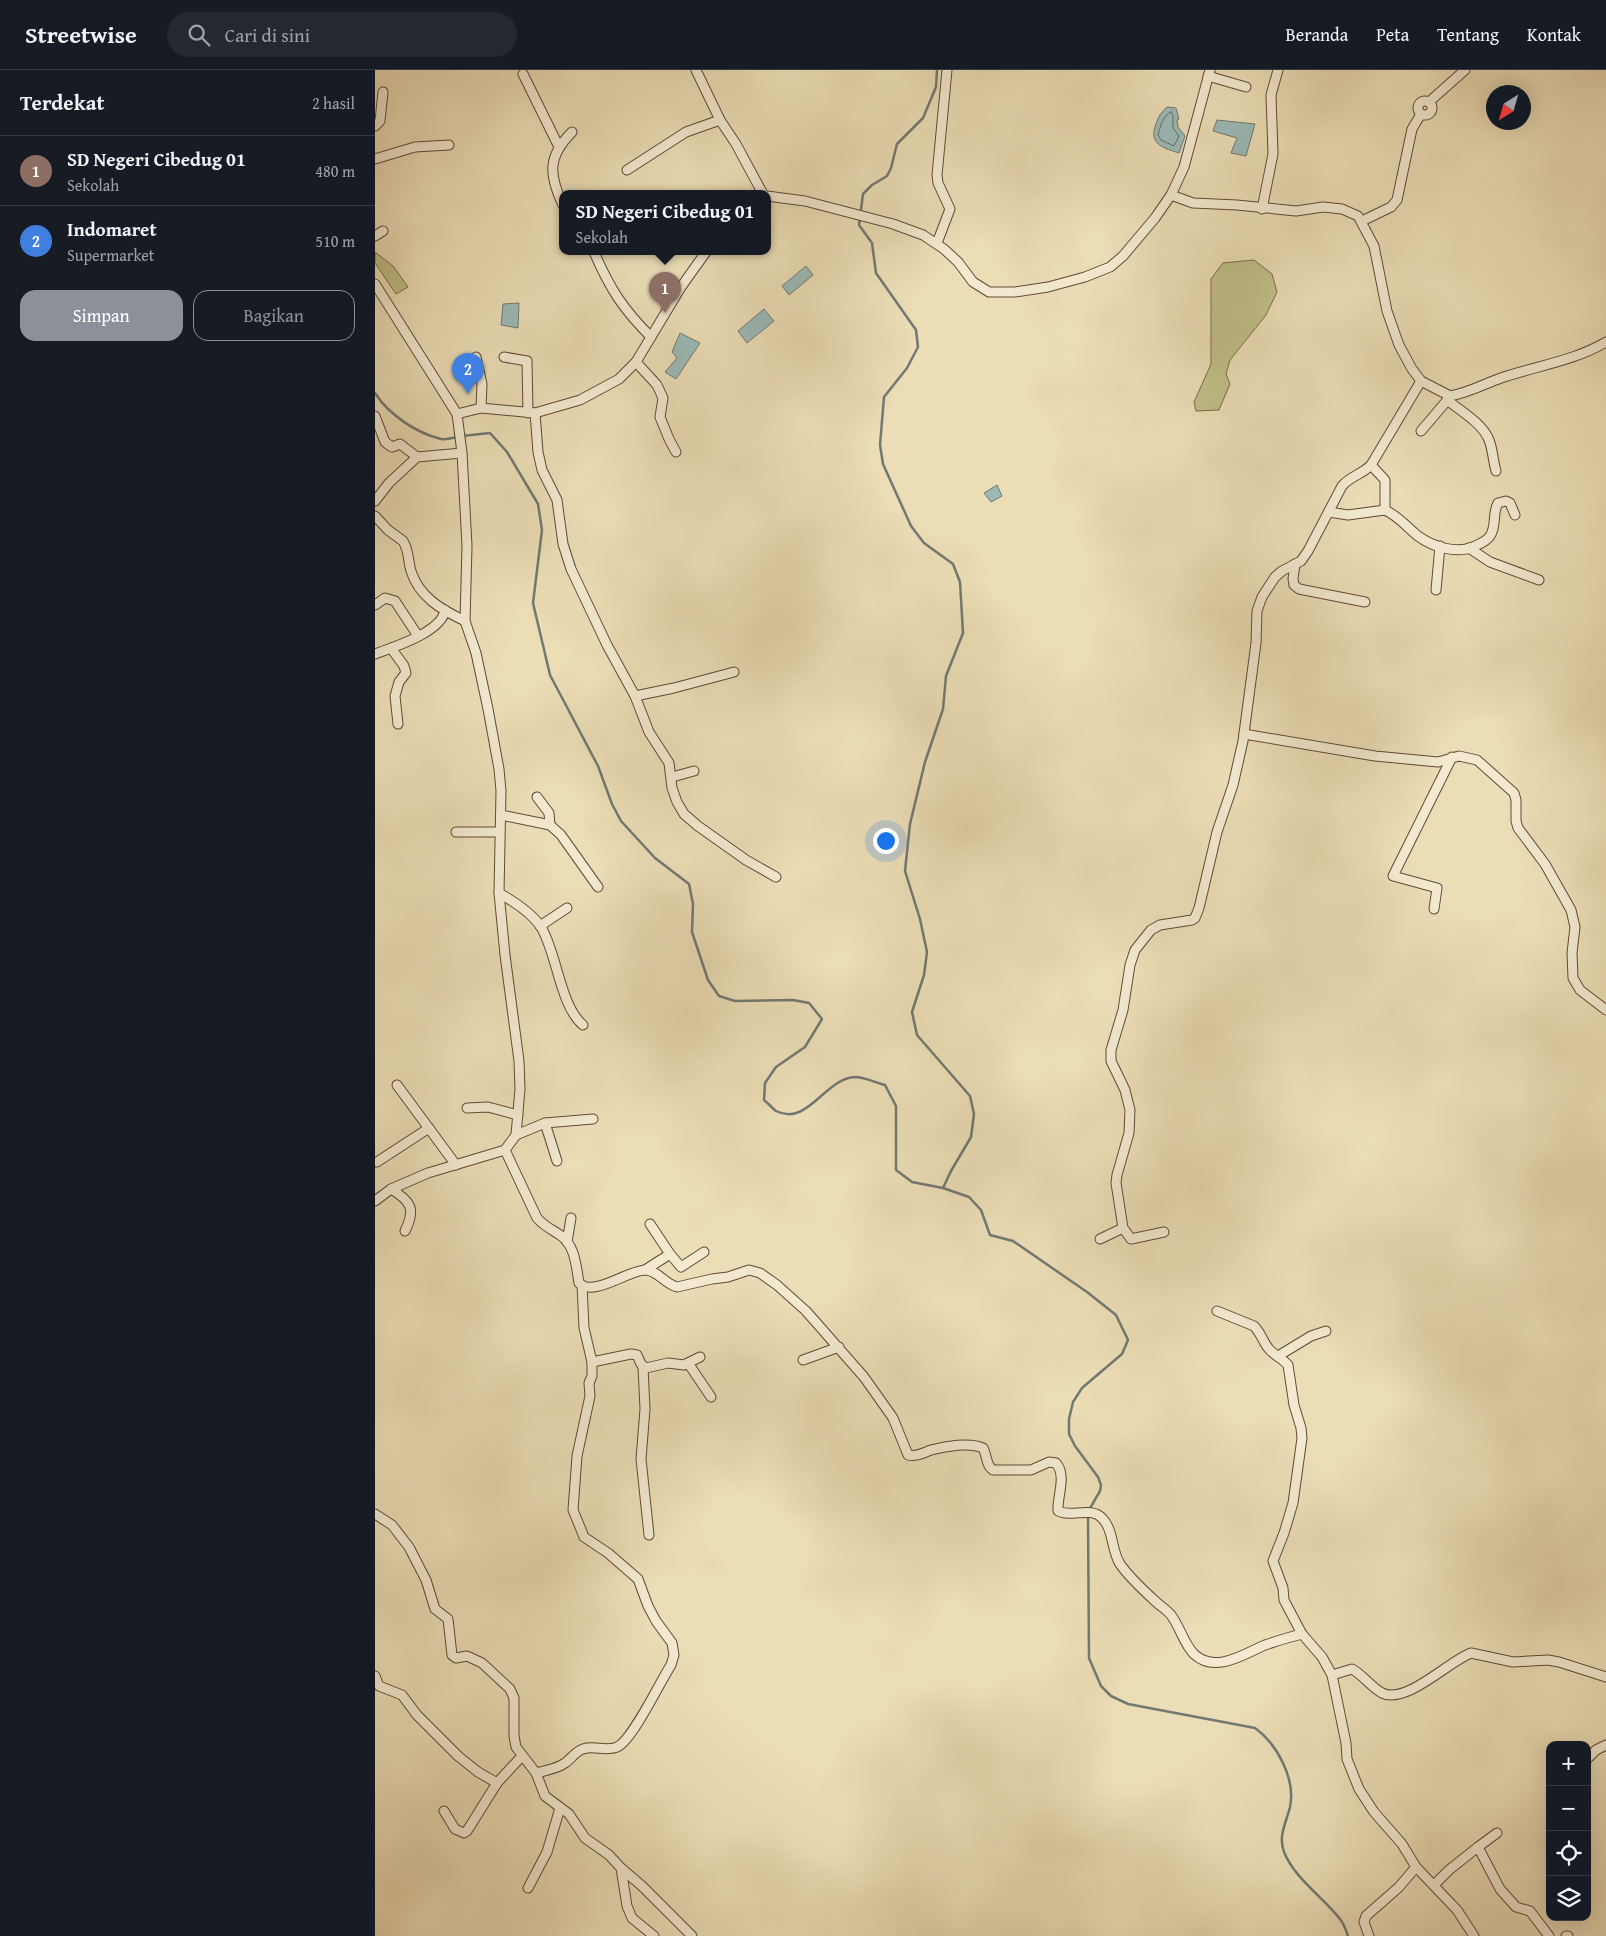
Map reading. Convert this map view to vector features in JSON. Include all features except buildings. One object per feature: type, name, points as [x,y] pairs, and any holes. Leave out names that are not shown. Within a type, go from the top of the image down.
[{"type":"street","points":[[696,70],[720,120],[736,144],[761,190]]},
{"type":"street","points":[[937,244],[951,209],[938,183],[937,175],[947,70]]},
{"type":"street","points":[[1262,209],[1273,154],[1271,95],[1278,70]]},
{"type":"street","points":[[1362,221],[1391,207],[1397,200],[1412,129],[1421,114],[1417,109],[1420,103],[1429,102],[1465,70]]},
{"type":"street","points":[[771,197],[805,201],[902,226],[923,235],[958,262],[973,282],[989,292],[1015,292],[1048,288],[1110,267],[1123,256],[1155,218],[1171,195],[1184,167],[1209,73],[1246,87]]},
{"type":"street","points":[[523,74],[559,146]]},
{"type":"street","points":[[375,126],[380,121],[383,92]]},
{"type":"street","points":[[627,170],[650,157],[685,132],[720,120]]},
{"type":"street","points":[[559,193],[553,174],[555,154],[559,146],[572,132]]},
{"type":"street","points":[[375,159],[415,147],[449,145]]},
{"type":"street","points":[[1171,195],[1193,203],[1296,211],[1323,207],[1351,211],[1358,216],[1374,246],[1384,298],[1392,326],[1411,369],[1421,381],[1449,398],[1487,436],[1496,471]]},
{"type":"street","points":[[596,255],[617,298],[630,316],[651,338]]},
{"type":"street","points":[[457,414],[481,408],[532,413],[571,404],[619,379],[636,362],[681,287],[704,255]]},
{"type":"street","points":[[375,284],[457,414],[462,452],[467,546],[465,621],[476,653],[495,743],[501,791],[499,893],[519,1061],[516,1135],[505,1150],[428,1173],[391,1189],[375,1201]]},
{"type":"street","points":[[1421,431],[1449,398],[1500,378],[1581,354],[1606,342]]},
{"type":"street","points":[[476,357],[482,384],[481,408]]},
{"type":"street","points":[[505,357],[527,361],[538,452],[542,470],[557,500],[563,544],[571,569],[607,645],[635,696],[649,732],[669,763],[672,788],[677,802],[684,814],[698,826],[746,860],[776,877]]},
{"type":"street","points":[[636,362],[657,385],[663,398],[660,416],[669,439],[677,452]]},
{"type":"street","points":[[1164,1232],[1131,1239],[1123,1228],[1116,1183],[1129,1133],[1130,1110],[1125,1090],[1111,1060],[1111,1050],[1123,1010],[1130,965],[1135,950],[1151,930],[1160,925],[1187,922],[1195,918],[1217,832],[1233,785],[1244,734],[1256,643],[1257,611],[1262,597],[1275,577],[1301,561],[1342,486],[1347,480],[1371,465],[1421,381]]},
{"type":"street","points":[[375,416],[386,443],[392,447],[400,444],[417,457]]},
{"type":"street","points":[[375,501],[389,482],[417,457],[462,452]]},
{"type":"street","points":[[1371,465],[1385,480],[1385,510]]},
{"type":"street","points":[[1329,512],[1348,515],[1385,510],[1393,514],[1424,540],[1458,550],[1469,548],[1487,540],[1495,522],[1495,511],[1498,503],[1506,501],[1510,503],[1515,514]]},
{"type":"street","points":[[375,516],[387,530],[403,541],[407,550],[410,568],[417,585],[431,600],[465,621]]},
{"type":"street","points":[[1436,590],[1440,546]]},
{"type":"street","points":[[1469,548],[1490,562],[1539,580]]},
{"type":"street","points":[[1295,564],[1293,579],[1294,585],[1299,589],[1365,602]]},
{"type":"street","points":[[375,605],[385,598],[395,601],[418,636]]},
{"type":"street","points":[[375,654],[429,630],[445,615],[445,610]]},
{"type":"street","points":[[391,648],[404,666],[406,673],[399,682],[395,696],[398,724]]},
{"type":"street","points":[[635,696],[674,688],[733,672]]},
{"type":"street","points":[[1244,734],[1375,756],[1438,762],[1459,756],[1477,760],[1514,793],[1516,800],[1515,821],[1518,828],[1545,864],[1565,898],[1574,918],[1573,978],[1580,990],[1606,1010]]},
{"type":"street","points":[[1434,909],[1437,888],[1393,876],[1452,758]]},
{"type":"street","points":[[672,777],[694,771]]},
{"type":"street","points":[[537,797],[549,813],[550,825]]},
{"type":"street","points":[[501,815],[550,825],[561,835],[597,887]]},
{"type":"street","points":[[456,832],[499,832]]},
{"type":"street","points":[[499,893],[529,915],[540,926],[549,943],[571,1008],[583,1024]]},
{"type":"street","points":[[540,926],[567,908]]},
{"type":"street","points":[[397,1085],[456,1165]]},
{"type":"street","points":[[467,1108],[487,1107],[518,1115]]},
{"type":"street","points":[[516,1135],[545,1124],[593,1119]]},
{"type":"street","points":[[545,1124],[557,1161]]},
{"type":"street","points":[[377,1162],[429,1128]]},
{"type":"street","points":[[505,1150],[537,1218],[543,1225],[562,1236],[567,1242],[575,1257],[579,1283],[582,1286],[584,1328],[592,1362],[592,1376],[589,1383],[590,1396],[577,1456],[573,1510],[584,1537],[608,1553],[638,1579],[648,1606],[672,1643],[674,1655],[671,1665],[639,1720],[621,1746],[607,1749],[585,1748],[563,1764],[536,1773]]},
{"type":"street","points":[[391,1189],[410,1206],[411,1220],[405,1230]]},
{"type":"street","points":[[567,1242],[571,1218]]},
{"type":"street","points":[[650,1224],[681,1267],[704,1252]]},
{"type":"street","points":[[1100,1239],[1123,1228]]},
{"type":"street","points":[[582,1286],[589,1287],[608,1283],[645,1270],[670,1254]]},
{"type":"street","points":[[645,1270],[654,1273],[665,1282],[677,1287],[728,1277],[749,1270],[754,1270],[777,1285],[839,1347],[864,1377],[893,1418],[908,1454],[914,1456],[933,1450],[968,1444],[983,1448],[987,1455],[989,1466],[993,1470],[1031,1470],[1049,1462],[1054,1462],[1059,1466],[1061,1475],[1058,1511],[1064,1514],[1097,1514],[1102,1518],[1108,1527],[1119,1561],[1128,1574],[1172,1617],[1190,1650],[1204,1661],[1233,1660],[1277,1641],[1302,1634]]},
{"type":"street","points":[[1217,1311],[1254,1326],[1271,1352],[1288,1365],[1294,1405],[1302,1438],[1293,1503],[1285,1533],[1273,1561],[1283,1588],[1284,1600],[1302,1634],[1321,1657],[1332,1675],[1346,1743],[1347,1759],[1355,1780],[1374,1812],[1402,1844],[1416,1867],[1457,1910],[1472,1935]]},
{"type":"street","points":[[1278,1356],[1311,1336],[1326,1331]]},
{"type":"street","points":[[803,1360],[839,1347]]},
{"type":"street","points":[[592,1362],[631,1354],[637,1356],[643,1367],[645,1409],[641,1459],[649,1535]]},
{"type":"street","points":[[643,1367],[668,1362],[679,1365],[688,1364],[700,1357]]},
{"type":"street","points":[[688,1364],[711,1397]]},
{"type":"street","points":[[375,1514],[392,1525],[409,1546],[426,1580],[435,1609],[447,1620],[452,1655],[456,1658],[467,1656],[482,1663],[510,1689],[514,1698],[514,1736],[516,1747],[536,1773],[545,1796],[573,1818],[585,1838],[609,1855],[692,1936]]},
{"type":"street","points":[[1332,1675],[1352,1669],[1377,1690],[1384,1694],[1393,1695],[1417,1687],[1471,1653],[1513,1662],[1548,1660],[1606,1677]]},
{"type":"street","points":[[375,1676],[379,1686],[401,1695],[417,1715],[457,1756],[497,1783]]},
{"type":"street","points":[[1591,1756],[1606,1745]]},
{"type":"street","points":[[444,1811],[455,1829],[464,1834],[497,1783],[522,1756]]},
{"type":"street","points":[[529,1888],[547,1852],[560,1808]]},
{"type":"street","points":[[1434,1885],[1449,1870],[1497,1833]]},
{"type":"street","points":[[1478,1847],[1500,1889],[1516,1907],[1530,1911],[1549,1936]]},
{"type":"street","points":[[1369,1936],[1364,1922],[1366,1916],[1399,1887],[1416,1867]]},
{"type":"street","points":[[621,1868],[630,1913],[636,1922],[654,1936]]},
{"type":"shaded area","points":[[375,252],[393,266],[408,287],[396,294],[375,263]]},
{"type":"shaded area","points":[[1254,260],[1272,274],[1277,292],[1266,315],[1230,360],[1226,374],[1230,384],[1219,410],[1196,411],[1194,402],[1211,364],[1211,279],[1223,263]]},
{"type":"water","points":[[1167,107],[1176,108],[1179,119],[1177,120],[1178,127],[1185,136],[1179,153],[1163,147],[1156,141],[1154,136],[1158,119]]},
{"type":"water","points":[[1217,120],[1255,124],[1246,156],[1231,153],[1237,138],[1213,131]]},
{"type":"water","points":[[806,266],[813,275],[789,295],[782,286]]},
{"type":"water","points":[[519,303],[518,328],[501,325],[503,304]]},
{"type":"water","points":[[764,309],[774,321],[747,343],[738,331]]},
{"type":"water","points":[[680,333],[700,343],[676,379],[665,372],[677,358],[672,352]]},
{"type":"water","points":[[997,485],[1002,496],[991,502],[984,493]]},
{"type":"waterway","points":[[937,70],[936,87],[923,118],[897,144],[887,176],[872,185],[863,194],[859,225],[872,243],[876,273],[916,330],[918,347],[907,368],[884,397],[880,445],[883,464],[911,526],[924,543],[953,564],[960,582],[963,633],[946,676],[943,709],[925,762],[910,824],[905,871],[920,919],[927,952],[924,975],[912,1012],[917,1035],[970,1096],[974,1114],[971,1137],[943,1188]]},
{"type":"waterway","points":[[375,393],[387,408],[403,422],[441,439],[457,437]]},
{"type":"waterway","points":[[462,436],[490,433],[507,452],[538,504],[542,530],[533,603],[550,675],[598,766],[612,804],[621,821],[655,858],[689,884],[693,904],[692,932],[708,980],[719,996],[735,1001],[793,1000],[809,1003],[822,1019],[805,1047],[776,1067],[765,1083],[764,1100],[776,1111],[787,1114],[798,1113],[844,1079],[859,1077],[885,1085],[896,1106],[896,1170],[912,1182],[943,1188],[969,1197],[981,1210],[990,1235],[1013,1241],[1087,1292],[1116,1315],[1128,1340],[1122,1354],[1082,1388],[1073,1402],[1069,1419],[1069,1434],[1075,1446],[1098,1477],[1101,1485],[1100,1491],[1089,1510]]},
{"type":"waterway","points":[[1088,1515],[1089,1658],[1101,1686],[1111,1696],[1128,1704],[1255,1728],[1271,1743],[1283,1763],[1290,1785],[1290,1807],[1282,1835],[1284,1852],[1295,1871],[1340,1919],[1348,1936]]},
{"type":"place","name":"SD Negeri Cibedug 01","points":[[665,313]]},
{"type":"place","name":"Indomaret","points":[[468,394]]}]
